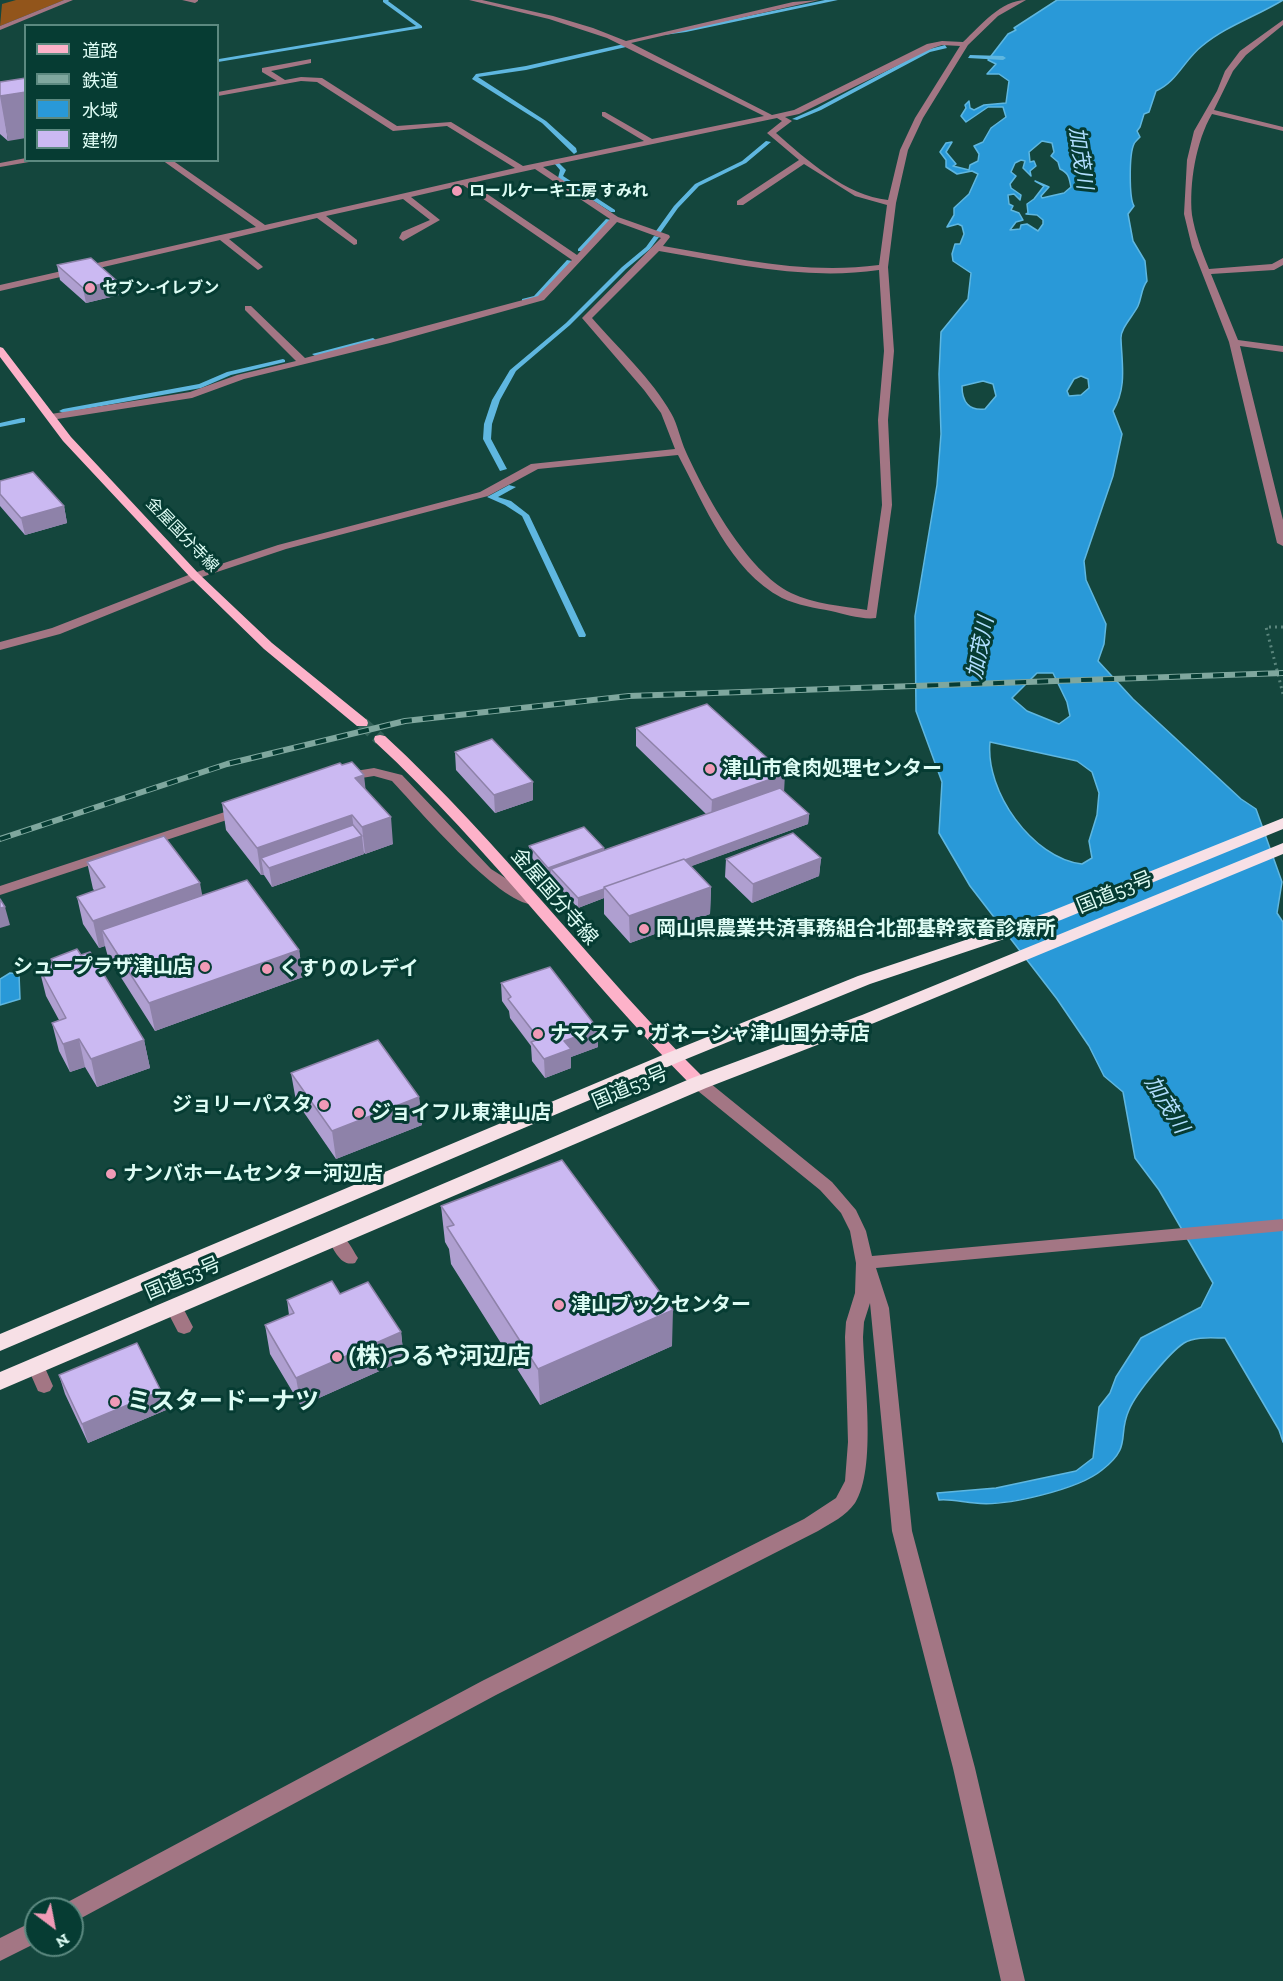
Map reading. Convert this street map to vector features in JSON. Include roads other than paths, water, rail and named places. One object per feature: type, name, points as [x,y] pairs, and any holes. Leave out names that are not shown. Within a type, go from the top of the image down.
[{"type":"highway","name":"国道53号","points":[[0,1343],[672,1058],[864,980],[1055,916],[1283,823]]},
{"type":"highway","name":"国道53号","points":[[0,1381],[699,1083],[868,1018],[1283,848]]},
{"type":"main road","name":"金屋国分寺線","points":[[1,354],[67,439],[195,576],[268,646],[362,723]]},
{"type":"main road","name":"金屋国分寺線","points":[[380,739],[432,787],[672,1058],[699,1083]]},
{"type":"street","points":[[0,28],[70,0]]},
{"type":"street","points":[[184,0],[195,1]]},
{"type":"street","points":[[472,0],[569,24],[626,44],[714,90],[788,121],[771,133],[848,190],[870,200],[892,203]]},
{"type":"street","points":[[626,44],[645,36],[728,21],[790,3],[816,0]]},
{"type":"street","points":[[536,166],[615,219],[666,237],[657,249],[587,318],[648,388],[666,413],[681,452],[742,558],[777,590],[793,598],[872,615],[886,505],[883,420],[889,351],[883,267],[892,203],[904,150],[919,118],[965,44],[996,15],[1023,0]]},
{"type":"street","points":[[1283,22],[1243,53],[1229,71],[1198,131],[1191,160],[1188,214],[1196,247],[1234,342],[1283,543]]},
{"type":"street","points":[[0,288],[317,214],[796,112],[930,46],[965,44]]},
{"type":"street","points":[[283,82],[265,70],[309,61]]},
{"type":"street","points":[[219,94],[301,79],[319,80],[397,130],[440,123],[451,125],[522,169]]},
{"type":"street","points":[[1209,111],[1283,129]]},
{"type":"street","points":[[605,114],[651,142]]},
{"type":"street","points":[[740,203],[805,159]]},
{"type":"street","points":[[0,165],[24,160]]},
{"type":"street","points":[[169,162],[262,227]]},
{"type":"street","points":[[464,182],[578,259]]},
{"type":"street","points":[[403,195],[436,220],[405,234],[403,238]]},
{"type":"street","points":[[317,214],[354,242]]},
{"type":"street","points":[[51,417],[192,395],[241,377],[387,341],[541,298],[615,219]]},
{"type":"street","points":[[220,236],[258,267]]},
{"type":"street","points":[[657,249],[795,271],[834,274],[883,267]]},
{"type":"street","points":[[1205,272],[1274,267],[1283,261]]},
{"type":"street","points":[[248,308],[303,362]]},
{"type":"street","points":[[1234,342],[1283,349]]},
{"type":"street","points":[[0,646],[56,631],[195,576],[282,547],[484,494],[535,466],[681,452]]},
{"type":"street","points":[[333,779],[374,772],[397,778],[476,863],[497,881],[532,901]]},
{"type":"street","points":[[0,891],[256,806]]},
{"type":"street","points":[[699,1083],[838,1198],[854,1221],[880,1308],[902,1531],[964,1768],[1013,1981]]},
{"type":"street","points":[[865,1263],[1283,1226]]},
{"type":"street","points":[[336,1238],[349,1258]]},
{"type":"street","points":[[84,1906],[489,1688],[835,1510],[852,1492],[856,1473],[854,1337],[855,1322],[864,1293],[865,1263]]},
{"type":"street","points":[[174,1307],[184,1327]]},
{"type":"street","points":[[36,1366],[44,1386]]},
{"type":"street","points":[[0,1950],[24,1937]]},
{"type":"water","name":"加茂川","points":[[1057,0],[1283,0],[1221,33],[1196,52],[1170,82],[1156,91],[1149,112],[1144,114],[1137,131],[1140,137],[1132,149],[1130,166],[1130,186],[1134,206],[1128,214],[1133,241],[1145,261],[1147,281],[1138,306],[1121,335],[1122,385],[1113,411],[1122,434],[1113,476],[1084,561],[1086,580],[1106,624],[1104,644],[1098,661],[1133,699],[1241,799],[1256,809],[1282,882],[1277,913],[1283,922],[1283,1442],[1279,1430],[1225,1338],[1193,1339],[1184,1343],[1170,1355],[1133,1403],[1126,1419],[1121,1447],[1112,1462],[1091,1477],[1060,1490],[988,1504],[939,1500],[937,1493],[996,1488],[1076,1471],[1093,1458],[1099,1407],[1110,1393],[1116,1377],[1141,1338],[1201,1307],[1213,1283],[1159,1190],[1135,1158],[1123,1092],[1104,1076],[1089,1046],[1057,999],[970,886],[939,833],[942,782],[916,711],[915,616],[937,485],[941,434],[939,374],[941,332],[968,299],[971,273],[953,261],[952,254],[955,244],[960,244],[964,234],[962,226],[958,224],[947,227],[954,215],[954,208],[969,194],[978,174],[972,171],[957,174],[946,167],[946,160],[940,152],[946,143],[952,142],[946,152],[956,164],[953,166],[969,170],[970,165],[978,161],[979,154],[974,146],[983,142],[991,128],[1006,117],[1003,107],[988,107],[966,122],[961,116],[969,101],[970,108],[974,110],[984,105],[1006,103],[1009,81],[999,74],[987,74],[996,64],[988,60],[1008,34],[1016,30],[1014,28]],"holes":[[[1042,141],[1052,143],[1054,152],[1051,156],[1058,162],[1060,169],[1067,174],[1071,187],[1064,193],[1042,198],[1041,196],[1049,187],[1035,181],[1044,186],[1027,204],[1028,213],[1026,214],[1037,215],[1043,220],[1043,224],[1038,231],[1027,224],[1021,225],[1020,229],[1010,230],[1016,222],[1023,220],[1019,213],[1011,210],[1013,206],[1009,204],[1008,195],[1014,194],[1020,200],[1021,195],[1011,188],[1010,184],[1016,176],[1011,172],[1015,163],[1021,160],[1025,161],[1023,168],[1031,176],[1030,171],[1036,166],[1034,161],[1030,162],[1029,152]],[[1081,376],[1088,379],[1089,388],[1081,395],[1069,396],[1067,391],[1074,379]],[[983,381],[993,384],[996,396],[985,409],[971,407],[963,397],[962,386]],[[1037,673],[1053,673],[1067,702],[1070,716],[1059,724],[1027,711],[1012,698]],[[990,742],[1077,761],[1092,772],[1099,793],[1097,815],[1089,841],[1092,858],[1082,864],[1063,859],[1046,849],[1015,819],[995,781],[990,761]]]},
{"type":"water","points":[[10,973],[19,974],[20,999],[0,1005],[0,979]]},
{"type":"waterway","points":[[219,61],[420,27],[385,1],[387,0]]},
{"type":"waterway","points":[[664,34],[836,0]]},
{"type":"waterway","points":[[574,152],[574,149],[544,122],[475,79],[476,76],[526,68],[624,46]]},
{"type":"waterway","points":[[795,119],[819,109],[928,51],[945,47]]},
{"type":"waterway","points":[[970,57],[1003,58]]},
{"type":"waterway","points":[[659,231],[676,207],[697,185],[744,162],[768,142]]},
{"type":"waterway","points":[[557,163],[563,170],[560,177],[613,211]]},
{"type":"waterway","points":[[580,250],[608,220]]},
{"type":"waterway","points":[[503,469],[487,439],[488,424],[496,400],[513,370],[568,324],[624,268],[648,248],[656,237]]},
{"type":"waterway","points":[[524,300],[536,297],[569,261]]},
{"type":"waterway","points":[[315,354],[373,340]]},
{"type":"waterway","points":[[63,411],[201,386],[229,373],[283,361]]},
{"type":"waterway","points":[[0,425],[22,420]]},
{"type":"waterway","points":[[512,487],[491,497],[508,503],[525,515],[582,635]]},
{"type":"tunnel","points":[[362,723],[380,739]]},
{"type":"railway","points":[[0,839],[227,764],[405,721],[629,696],[1283,673]]},
{"type":"place","name":"ロールケーキ工房 すみれ","points":[[457,191]]},
{"type":"place","name":"セブン-イレブン","points":[[90,288]]},
{"type":"place","name":"津山市食肉処理センター","points":[[710,769]]},
{"type":"place","name":"岡山県農業共済事務組合北部基幹家畜診療所","points":[[644,929]]},
{"type":"place","name":"シュープラザ津山店","points":[[205,967]]},
{"type":"place","name":"くすりのレデイ","points":[[267,969]]},
{"type":"place","name":"ナマステ・ガネーシャ津山国分寺店","points":[[538,1034]]},
{"type":"place","name":"ジョリーパスタ","points":[[324,1105]]},
{"type":"place","name":"ジョイフル東津山店","points":[[359,1113]]},
{"type":"place","name":"ナンバホームセンター河辺店","points":[[111,1174]]},
{"type":"place","name":"津山ブックセンター","points":[[559,1305]]},
{"type":"place","name":"(株)つるや河辺店","points":[[337,1357]]},
{"type":"place","name":"ミスタードーナツ","points":[[115,1402]]}]
